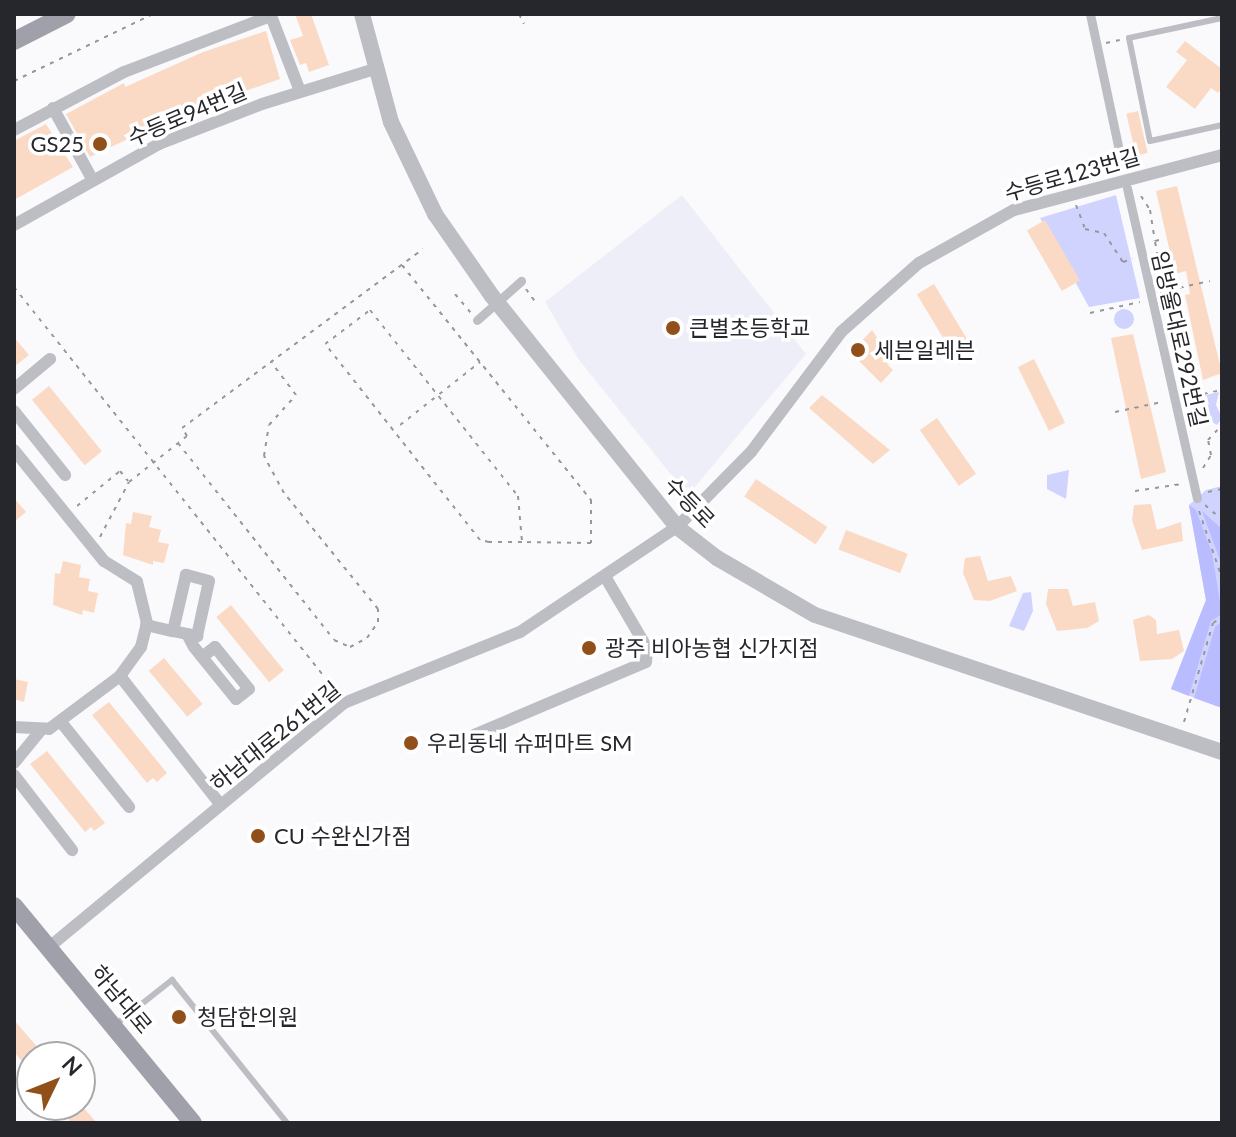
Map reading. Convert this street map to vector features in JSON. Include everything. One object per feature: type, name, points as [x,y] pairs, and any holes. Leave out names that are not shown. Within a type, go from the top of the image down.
[{"type":"main road","points":[[14,41],[67,14]]},
{"type":"main road","name":"하남대로","points":[[14,906],[193,1123]]},
{"type":"street","name":"수등로","points":[[362,14],[375,69],[407,163],[435,214],[492,296],[677,527],[729,566],[815,615],[1222,752]]},
{"type":"street","points":[[1090,14],[1122,165]]},
{"type":"street","points":[[14,130],[124,72],[271,16],[300,91]]},
{"type":"street","name":"수등로94번길","points":[[14,225],[159,144],[300,91],[375,69]]},
{"type":"street","points":[[53,108],[92,179]]},
{"type":"street","name":"수등로123번길","points":[[677,527],[751,452],[841,332],[919,263],[1014,210],[1222,155]]},
{"type":"street","name":"임방울대로292번길","points":[[1129,188],[1197,496]]},
{"type":"street","points":[[477,320],[521,281]]},
{"type":"street","points":[[14,389],[50,359]]},
{"type":"street","points":[[14,411],[65,475]]},
{"type":"street","points":[[14,450],[94,549],[137,582],[146,625],[141,647],[120,676],[61,722],[41,730],[14,727]]},
{"type":"street","name":"하남대로261번길","points":[[48,948],[350,699],[500,641],[606,578],[677,527]]},
{"type":"street","points":[[146,625],[173,631],[197,636],[209,581],[186,575],[173,631]]},
{"type":"street","points":[[455,743],[646,662],[647,648],[606,578]]},
{"type":"street","points":[[187,634],[202,657]]},
{"type":"street","points":[[120,676],[220,804]]},
{"type":"street","points":[[61,722],[129,807]]},
{"type":"street","points":[[14,763],[41,730]]},
{"type":"street","points":[[14,775],[72,850]]},
{"type":"lane","points":[[1222,18],[1129,38],[1150,141],[1222,125]]},
{"type":"lane","points":[[114,1026],[172,980],[287,1123]]},
{"type":"path","points":[[14,81],[153,14]]},
{"type":"path","points":[[519,14],[524,24]]},
{"type":"path","points":[[1096,44],[1129,38]]},
{"type":"path","points":[[1129,188],[1150,210],[1165,291]]},
{"type":"path","points":[[1074,200],[1085,229],[1104,233],[1123,262],[1143,257]]},
{"type":"path","points":[[1155,241],[1164,239]]},
{"type":"path","points":[[94,549],[129,482],[187,436],[182,428],[423,249]]},
{"type":"path","points":[[402,265],[591,500],[591,543],[522,542],[480,540],[325,344],[370,310],[521,501],[522,542]]},
{"type":"path","points":[[521,281],[537,304]]},
{"type":"path","points":[[1090,313],[1210,281]]},
{"type":"path","points":[[14,287],[330,684]]},
{"type":"path","points":[[455,294],[477,320]]},
{"type":"path","points":[[178,443],[334,640],[350,647],[367,638],[378,622],[378,609],[284,493],[264,456],[269,425],[296,395],[271,362]]},
{"type":"path","points":[[400,425],[480,362]]},
{"type":"path","points":[[1115,412],[1222,390]]},
{"type":"path","points":[[1135,491],[1194,483],[1211,455],[1208,440],[1222,425]]},
{"type":"path","points":[[66,515],[120,471],[129,482]]},
{"type":"path","points":[[1197,496],[1222,489]]},
{"type":"path","points":[[1222,520],[1201,501],[1199,510],[1222,578]]},
{"type":"path","points":[[1183,724],[1213,623],[1222,617]]},
{"type":"shaded area","name":"큰별초등학교","points":[[682,195],[806,354],[694,488],[681,487],[579,360],[545,302]]},
{"type":"shaded area","points":[[1116,195],[1140,298],[1089,307],[1040,218]]},
{"type":"shaded area","points":[[1120,309],[1128,309],[1134,319],[1128,329],[1120,329],[1114,323],[1114,315]]},
{"type":"shaded area","points":[[1219,392],[1216,405],[1222,418],[1217,425],[1204,417],[1196,419],[1197,397]]},
{"type":"shaded area","points":[[1069,470],[1066,499],[1047,489],[1047,475]]},
{"type":"shaded area","points":[[1222,486],[1222,708],[1171,689],[1206,600],[1189,505],[1206,490]]},
{"type":"shaded area","points":[[1189,505],[1196,510],[1212,553],[1222,614],[1211,621],[1189,696],[1171,689],[1206,600]]},
{"type":"shaded area","points":[[1202,511],[1222,529],[1222,569],[1218,555]]},
{"type":"shaded area","points":[[1031,592],[1033,611],[1024,631],[1009,626],[1023,593]]},
{"type":"shaded area","points":[[1222,621],[1222,708],[1194,698],[1215,627]]},
{"type":"building","points":[[295,14],[311,14],[329,65],[309,72],[306,63],[300,65],[290,40],[303,36]]},
{"type":"building","points":[[266,31],[280,79],[187,111],[90,157],[66,114],[124,83],[125,87],[203,52]]},
{"type":"building","points":[[1185,41],[1222,69],[1222,88],[1218,93],[1211,88],[1195,109],[1166,87],[1187,60],[1176,52]]},
{"type":"building","points":[[1138,111],[1148,153],[1136,156],[1126,114]]},
{"type":"building","points":[[46,124],[73,167],[14,200],[14,141]]},
{"type":"building","points":[[1177,186],[1222,373],[1203,380],[1185,295],[1190,294],[1186,271],[1175,274],[1156,191]]},
{"type":"building","points":[[1045,220],[1080,281],[1062,291],[1027,230]]},
{"type":"building","points":[[934,284],[976,354],[959,365],[917,294]]},
{"type":"building","points":[[872,330],[892,360],[888,365],[893,370],[881,383],[855,357],[855,348]]},
{"type":"building","points":[[1133,334],[1166,472],[1141,479],[1111,338]]},
{"type":"building","points":[[14,337],[29,355],[14,367]]},
{"type":"building","points":[[1034,359],[1065,423],[1049,431],[1018,367]]},
{"type":"building","points":[[49,386],[102,451],[85,465],[32,400]]},
{"type":"building","points":[[822,395],[890,450],[873,464],[809,408]]},
{"type":"building","points":[[937,418],[976,474],[959,486],[920,430]]},
{"type":"building","points":[[756,479],[827,527],[816,545],[744,496]]},
{"type":"building","points":[[14,498],[26,512],[14,522]]},
{"type":"building","points":[[1151,504],[1157,530],[1181,522],[1183,541],[1142,550],[1132,520],[1134,505]]},
{"type":"building","points":[[133,512],[152,516],[149,527],[161,530],[158,542],[169,544],[164,563],[153,561],[153,565],[123,555],[126,523],[131,524]]},
{"type":"building","points":[[846,530],[908,554],[900,573],[838,550]]},
{"type":"building","points":[[980,556],[988,581],[1011,576],[1017,591],[990,601],[974,600],[963,573],[965,558]]},
{"type":"building","points":[[63,561],[81,565],[79,577],[90,579],[88,591],[98,593],[94,613],[83,610],[82,615],[53,605],[55,573],[60,574]]},
{"type":"building","points":[[1048,589],[1068,589],[1073,606],[1095,602],[1099,621],[1087,628],[1057,631],[1046,604]]},
{"type":"building","points":[[231,605],[284,670],[269,682],[216,617]]},
{"type":"building","points":[[1149,615],[1156,620],[1157,634],[1179,630],[1184,651],[1172,659],[1140,661],[1133,620]]},
{"type":"building","points":[[164,658],[203,704],[187,717],[149,671]]},
{"type":"building","points":[[14,679],[28,682],[24,702],[14,699]]},
{"type":"building","points":[[109,702],[167,773],[157,782],[153,778],[147,783],[92,715]]},
{"type":"building","points":[[47,751],[105,823],[94,831],[91,827],[85,832],[30,764]]},
{"type":"building","points":[[14,1020],[32,1041],[16,1041],[16,1054]]},
{"type":"building","points":[[70,1121],[97,1123],[72,1123]]},
{"type":"place","name":"GS25","points":[[100,144]]},
{"type":"place","name":"큰별초등학교","points":[[673,328]]},
{"type":"place","name":"세븐일레븐","points":[[858,350]]},
{"type":"place","name":"광주 비아농협 신가지점","points":[[589,648]]},
{"type":"place","name":"우리동네 슈퍼마트 SM","points":[[411,743]]},
{"type":"place","name":"CU 수완신가점","points":[[258,836]]},
{"type":"place","name":"청담한의원","points":[[179,1017]]}]
